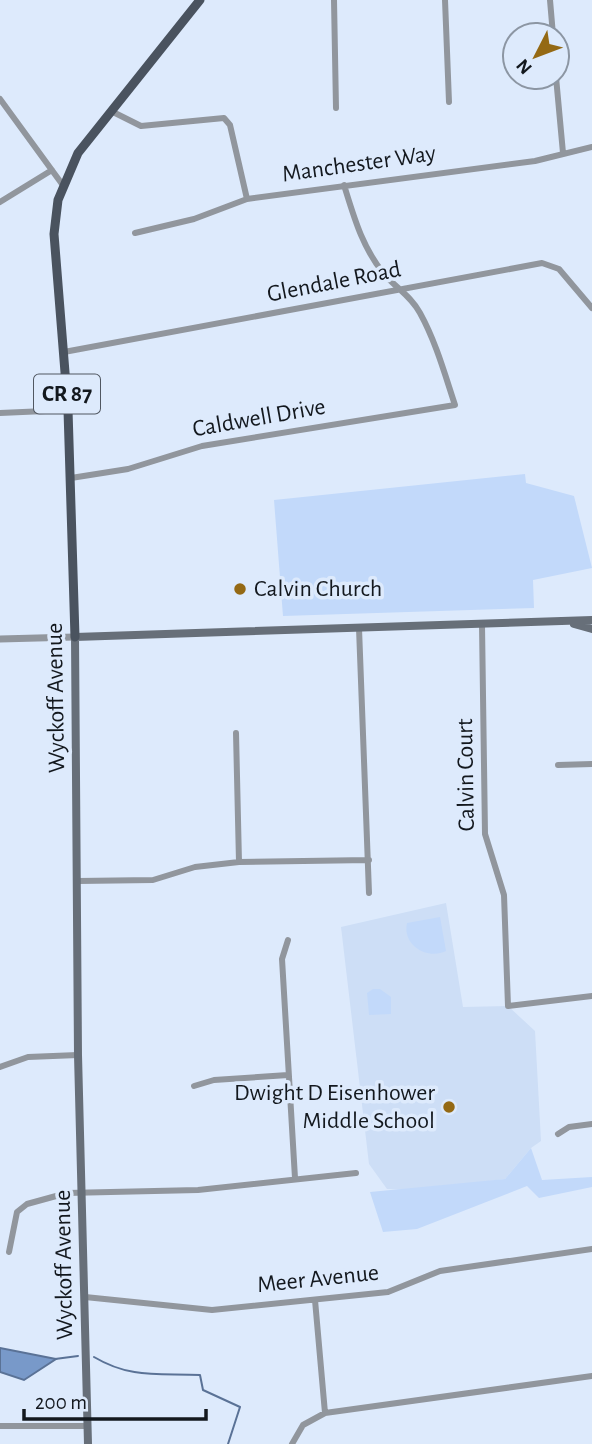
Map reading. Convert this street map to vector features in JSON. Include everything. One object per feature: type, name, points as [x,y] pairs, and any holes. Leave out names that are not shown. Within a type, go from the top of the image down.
[{"type":"main road","name":"Wyckoff Avenue","points":[[88,1444],[78,1055],[78,881],[71,478],[54,234],[62,184],[78,153],[200,0]]},
{"type":"main road","points":[[75,636],[592,620]]},
{"type":"main road","points":[[554,622],[592,629]]},
{"type":"street","points":[[334,0],[336,108]]},
{"type":"street","points":[[445,0],[449,102]]},
{"type":"street","points":[[550,0],[552,21]]},
{"type":"street","points":[[557,91],[563,153]]},
{"type":"street","points":[[0,99],[62,184]]},
{"type":"street","points":[[113,112],[141,126],[224,118],[230,124],[247,199]]},
{"type":"street","name":"Manchester Way","points":[[135,233],[194,219],[247,199],[535,161],[592,147]]},
{"type":"street","points":[[0,202],[52,170]]},
{"type":"street","points":[[344,185],[367,250],[383,274],[400,289]]},
{"type":"street","name":"Glendale Road","points":[[64,352],[548,263],[569,277],[592,308]]},
{"type":"street","name":"Caldwell Drive","points":[[71,478],[128,469],[202,446],[455,405],[431,334],[419,311],[400,289]]},
{"type":"street","points":[[0,413],[68,411]]},
{"type":"street","name":"Calvin Court","points":[[482,625],[485,834],[504,895],[508,1006],[592,996]]},
{"type":"street","points":[[359,628],[369,893]]},
{"type":"street","points":[[0,639],[75,636]]},
{"type":"street","points":[[236,733],[239,862]]},
{"type":"street","points":[[558,765],[592,764]]},
{"type":"street","points":[[78,881],[153,880],[195,867],[239,862],[369,860]]},
{"type":"street","points":[[288,940],[282,959],[295,1178]]},
{"type":"street","points":[[0,1067],[28,1057],[78,1055]]},
{"type":"street","points":[[194,1086],[215,1080],[288,1075]]},
{"type":"street","points":[[558,1133],[569,1127],[592,1124]]},
{"type":"street","points":[[9,1252],[14,1217],[22,1208],[67,1193],[198,1190],[356,1173]]},
{"type":"street","name":"Meer Avenue","points":[[85,1297],[198,1310],[315,1300],[388,1292],[440,1271],[592,1249]]},
{"type":"street","points":[[315,1300],[325,1413]]},
{"type":"street","points":[[292,1444],[303,1425],[325,1413],[592,1376]]},
{"type":"street","points":[[0,1426],[87,1426]]},
{"type":"shaded area","points":[[525,474],[526,483],[574,496],[592,568],[533,580],[534,608],[283,616],[274,500]]},
{"type":"shaded area","points":[[446,903],[463,1007],[508,1006],[535,1031],[541,1141],[531,1148],[505,1179],[419,1190],[387,1189],[369,1164],[341,927]]},
{"type":"shaded area","points":[[440,917],[446,951],[431,954],[412,944],[406,931],[407,923]]},
{"type":"shaded area","points":[[380,989],[391,997],[391,1014],[369,1015],[367,993]]},
{"type":"shaded area","points":[[531,1148],[542,1180],[592,1177],[592,1187],[539,1198],[527,1186],[417,1229],[383,1232],[370,1192],[505,1179]]},
{"type":"shaded area","points":[[0,1348],[56,1359],[24,1380],[0,1372]]},
{"type":"waterway","points":[[55,1359],[78,1356]]},
{"type":"waterway","points":[[94,1357],[133,1372],[200,1375],[203,1390],[240,1407],[228,1444]]},
{"type":"place","name":"Calvin Church","points":[[240,589]]},
{"type":"place","name":"Dwight D Eisenhower Middle School","points":[[449,1107]]}]
